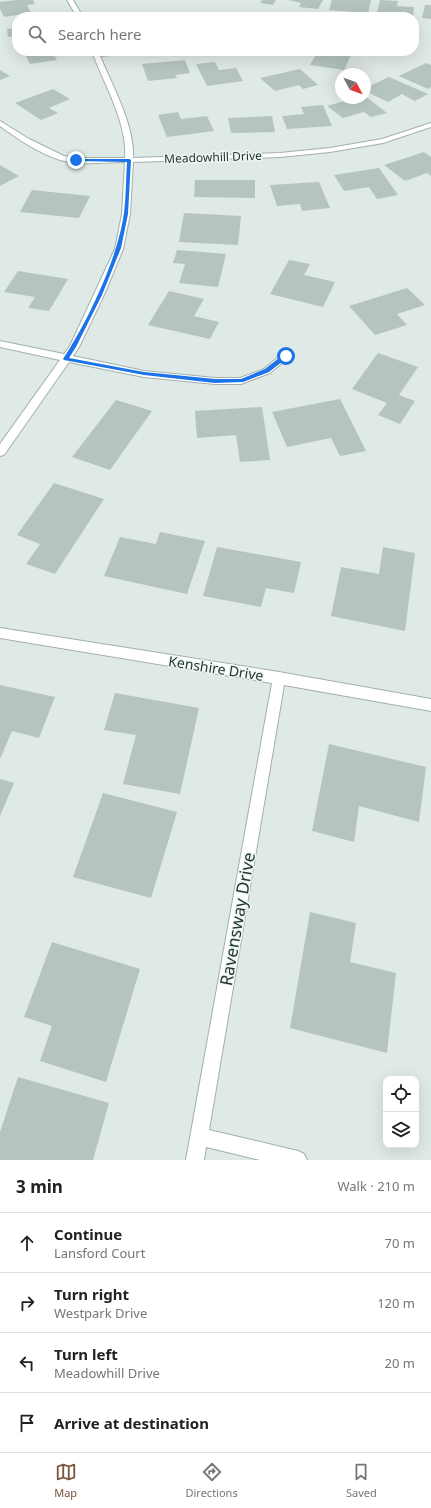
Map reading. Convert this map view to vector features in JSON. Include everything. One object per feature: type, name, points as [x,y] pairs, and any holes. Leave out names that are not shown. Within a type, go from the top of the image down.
[{"type":"street","points":[[70,0],[77,12]]},
{"type":"street","points":[[0,452],[74,347],[99,295],[119,248],[126,214],[130,146],[122,118],[98,56]]},
{"type":"street","name":"Meadowhill Drive","points":[[0,123],[26,141],[62,158],[76,160],[129,160],[280,155],[330,150],[383,141],[431,125]]},
{"type":"street","points":[[0,344],[66,359],[144,374],[215,381],[241,381],[267,371],[286,356]]},
{"type":"street","name":"Kenshire Drive","points":[[0,633],[279,678],[431,705]]},
{"type":"street","name":"Ravensway Drive","points":[[195,1160],[279,678]]},
{"type":"street","points":[[199,1137],[298,1160]]},
{"type":"building","points":[[33,0],[35,4],[27,5],[30,12],[12,12],[12,16],[4,17],[0,9],[0,2]]},
{"type":"building","points":[[262,0],[276,0],[273,5],[260,3]]},
{"type":"building","points":[[288,0],[323,0],[318,9],[299,7],[301,3]]},
{"type":"building","points":[[332,0],[371,0],[368,12],[329,10]]},
{"type":"building","points":[[380,0],[398,1],[397,6],[414,7],[414,12],[377,12]]},
{"type":"building","points":[[425,5],[431,5],[431,19],[422,18]]},
{"type":"building","points":[[12,28],[12,37],[8,37],[7,29]]},
{"type":"building","points":[[26,56],[55,56],[57,60],[30,64]]},
{"type":"building","points":[[315,56],[351,56],[345,68],[335,69],[310,65]]},
{"type":"building","points":[[185,60],[190,73],[175,75],[177,78],[148,81],[142,64]]},
{"type":"building","points":[[215,62],[219,70],[236,68],[243,81],[207,86],[196,64]]},
{"type":"building","points":[[426,63],[431,65],[431,87],[428,89],[399,76]]},
{"type":"building","points":[[300,69],[318,85],[303,89],[299,85],[275,91],[260,78]]},
{"type":"building","points":[[0,70],[10,76],[0,80]]},
{"type":"building","points":[[389,77],[428,94],[415,101],[402,94],[388,102],[371,94],[371,85]]},
{"type":"building","points":[[53,89],[70,99],[49,108],[58,113],[41,120],[15,103]]},
{"type":"building","points":[[371,101],[387,113],[371,117],[364,112],[343,118],[327,106],[335,104],[371,104]]},
{"type":"building","points":[[323,105],[332,126],[287,129],[282,116],[304,114],[301,107]]},
{"type":"building","points":[[178,112],[181,119],[207,116],[214,131],[167,137],[158,115]]},
{"type":"building","points":[[272,116],[275,132],[231,133],[228,118]]},
{"type":"building","points":[[424,152],[431,157],[431,176],[427,173],[405,181],[384,165]]},
{"type":"building","points":[[0,165],[19,176],[0,186]]},
{"type":"building","points":[[379,168],[398,195],[377,199],[369,187],[344,191],[334,175]]},
{"type":"building","points":[[195,180],[255,180],[255,198],[194,197]]},
{"type":"building","points":[[319,182],[330,208],[302,211],[300,204],[277,206],[270,185]]},
{"type":"building","points":[[32,190],[90,196],[79,218],[20,212]]},
{"type":"building","points":[[184,213],[241,216],[238,245],[179,242]]},
{"type":"building","points":[[177,250],[226,254],[218,287],[179,283],[185,264],[173,263]]},
{"type":"building","points":[[289,260],[310,264],[304,275],[335,282],[323,307],[270,294]]},
{"type":"building","points":[[18,271],[68,279],[49,311],[28,308],[35,297],[4,292]]},
{"type":"building","points":[[407,288],[425,305],[397,314],[407,325],[375,335],[349,306]]},
{"type":"building","points":[[169,291],[204,299],[194,316],[219,322],[210,339],[148,325]]},
{"type":"building","points":[[378,353],[418,367],[399,395],[415,401],[400,424],[378,415],[387,403],[352,389]]},
{"type":"building","points":[[340,399],[366,451],[340,456],[331,438],[287,447],[272,412]]},
{"type":"building","points":[[116,400],[152,411],[110,470],[72,457]]},
{"type":"building","points":[[262,407],[270,460],[240,462],[236,435],[197,438],[195,411]]},
{"type":"building","points":[[54,483],[104,499],[55,574],[26,564],[40,544],[17,535]]},
{"type":"building","points":[[160,532],[205,541],[187,594],[104,576],[120,537],[156,544]]},
{"type":"building","points":[[217,547],[301,562],[294,593],[266,588],[261,607],[203,596]]},
{"type":"building","points":[[383,547],[415,553],[405,631],[331,616],[341,567],[379,574]]},
{"type":"building","points":[[0,685],[55,697],[39,738],[12,731],[0,759]]},
{"type":"building","points":[[115,693],[199,708],[180,794],[123,784],[136,735],[104,730]]},
{"type":"building","points":[[329,744],[426,767],[419,822],[359,806],[354,842],[312,831]]},
{"type":"building","points":[[0,779],[14,783],[0,816]]},
{"type":"building","points":[[103,793],[177,812],[151,898],[73,877]]},
{"type":"building","points":[[310,912],[356,923],[350,962],[396,973],[387,1053],[290,1028]]},
{"type":"building","points":[[52,942],[140,969],[106,1082],[40,1061],[52,1026],[24,1017]]},
{"type":"building","points":[[18,1077],[109,1103],[93,1160],[0,1160],[0,1132]]},
{"type":"route","points":[[76,160],[129,160],[126,214],[119,248],[99,295],[74,347],[66,359],[144,374],[215,381],[241,381],[267,371],[286,356]]}]
